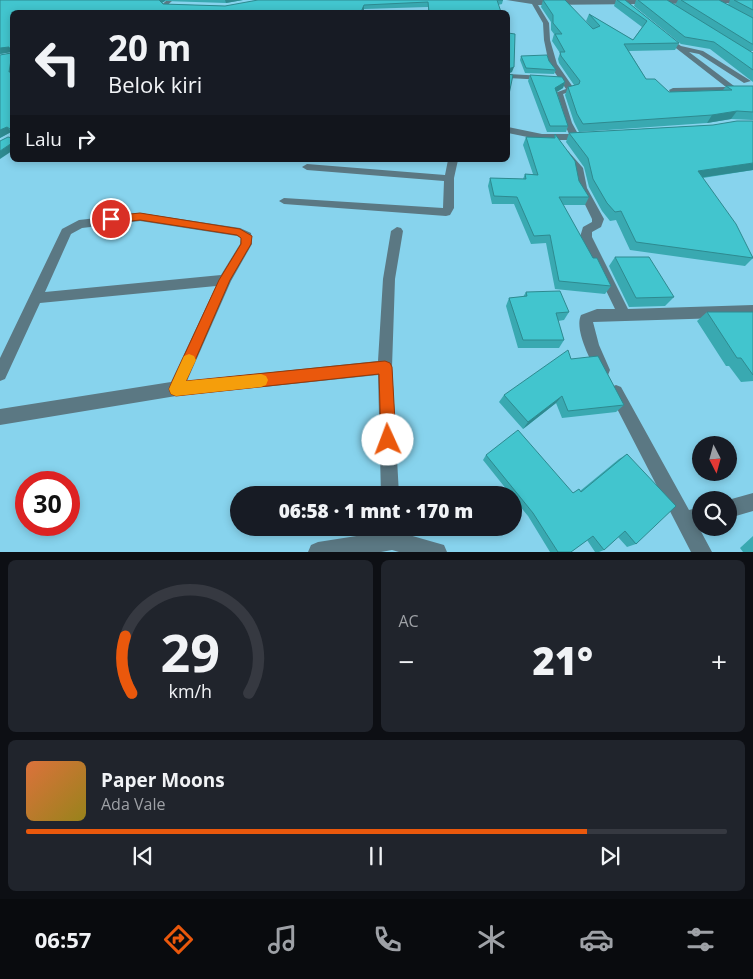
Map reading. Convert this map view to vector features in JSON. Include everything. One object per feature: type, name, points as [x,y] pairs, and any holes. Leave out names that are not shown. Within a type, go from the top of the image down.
[{"type":"street","points":[[159,10],[170,0]]},
{"type":"street","points":[[509,0],[534,2],[753,2]]},
{"type":"street","points":[[534,2],[546,23],[550,58],[571,90],[559,93],[568,123],[575,137]]},
{"type":"street","points":[[560,2],[570,8]]},
{"type":"street","points":[[623,2],[630,8]]},
{"type":"street","points":[[662,2],[670,7]]},
{"type":"street","points":[[716,3],[724,7]]},
{"type":"street","points":[[165,5],[174,6]]},
{"type":"street","points":[[657,30],[734,89],[673,90]]},
{"type":"street","points":[[677,47],[701,52],[747,81]]},
{"type":"street","points":[[510,76],[564,80]]},
{"type":"street","points":[[510,130],[556,138],[594,136]]},
{"type":"street","points":[[556,138],[578,168],[582,188],[596,213],[597,224],[587,230],[586,237],[624,314]]},
{"type":"street","points":[[284,201],[446,212],[449,208],[449,178],[453,162]]},
{"type":"street","points":[[308,167],[449,178]]},
{"type":"street","points":[[0,374],[66,232],[80,224],[127,217],[140,217],[240,232],[247,236],[246,244],[225,280],[176,389]]},
{"type":"street","points":[[390,486],[385,367],[389,280],[397,231]]},
{"type":"street","points":[[36,298],[225,280]]},
{"type":"street","points":[[692,515],[595,355],[586,328],[586,319],[624,314],[753,311]]},
{"type":"street","points":[[0,417],[176,389],[385,367]]},
{"type":"street","points":[[737,506],[753,502]]},
{"type":"street","points":[[318,552],[384,536]]},
{"type":"street","points":[[397,536],[437,552]]},
{"type":"street","points":[[698,536],[702,552]]},
{"type":"building","points":[[0,0],[159,0],[163,4],[225,6],[258,0],[497,0],[500,10],[429,10],[428,2],[364,5],[362,10],[10,10],[10,50],[9,47],[0,48]]},
{"type":"building","points":[[543,0],[565,0],[593,29],[600,26],[589,14],[633,40],[647,21],[617,0],[625,0],[679,43],[624,44],[646,79],[655,79],[669,92],[732,90],[726,86],[753,86],[753,112],[737,111],[712,115],[583,124],[577,114],[568,87],[579,84],[580,81],[561,56],[560,52],[565,52],[555,34],[562,34],[553,23],[553,15]]},
{"type":"building","points":[[638,0],[667,0],[753,53],[753,70],[714,42],[685,37]]},
{"type":"building","points":[[681,0],[719,0],[753,18],[753,44],[752,44]]},
{"type":"building","points":[[734,0],[753,0],[753,10]]},
{"type":"building","points":[[510,33],[515,34],[514,67],[510,68]]},
{"type":"building","points":[[10,53],[10,129],[7,127],[0,130],[0,55]]},
{"type":"building","points":[[547,55],[556,70],[526,68],[521,56]]},
{"type":"building","points":[[510,74],[513,75],[510,89]]},
{"type":"building","points":[[530,75],[562,77],[565,82],[555,88],[568,126],[550,126]]},
{"type":"building","points":[[737,121],[753,121],[753,163],[698,171],[736,224],[753,258],[636,242],[621,211],[615,212],[607,203],[593,179],[588,158],[569,133],[713,125]]},
{"type":"building","points":[[555,134],[575,161],[579,181],[589,197],[559,197],[593,258],[597,258],[611,286],[559,281],[550,235],[534,236],[517,197],[494,196],[490,178],[526,179],[525,174],[538,175],[526,137],[555,138]]},
{"type":"building","points":[[10,138],[10,144],[0,151],[0,141]]},
{"type":"building","points":[[615,257],[649,257],[674,297],[636,298]]},
{"type":"building","points":[[560,291],[569,312],[556,313],[564,340],[523,340],[509,298],[527,296],[526,292]]},
{"type":"building","points":[[707,312],[753,312],[753,375],[741,358],[737,358]]},
{"type":"building","points":[[568,350],[571,359],[598,356],[624,405],[568,411],[562,396],[528,422],[504,395]]},
{"type":"building","points":[[518,430],[573,493],[579,489],[581,492],[627,454],[676,506],[636,544],[625,531],[604,550],[593,536],[571,552],[558,552],[522,499],[522,486],[511,486],[486,455]]},
{"type":"slow traffic","points":[[189,360],[176,389],[261,380]]},
{"type":"route","points":[[111,219],[140,217],[240,232],[247,236],[246,244],[225,280],[176,389],[385,367],[388,440]]}]
